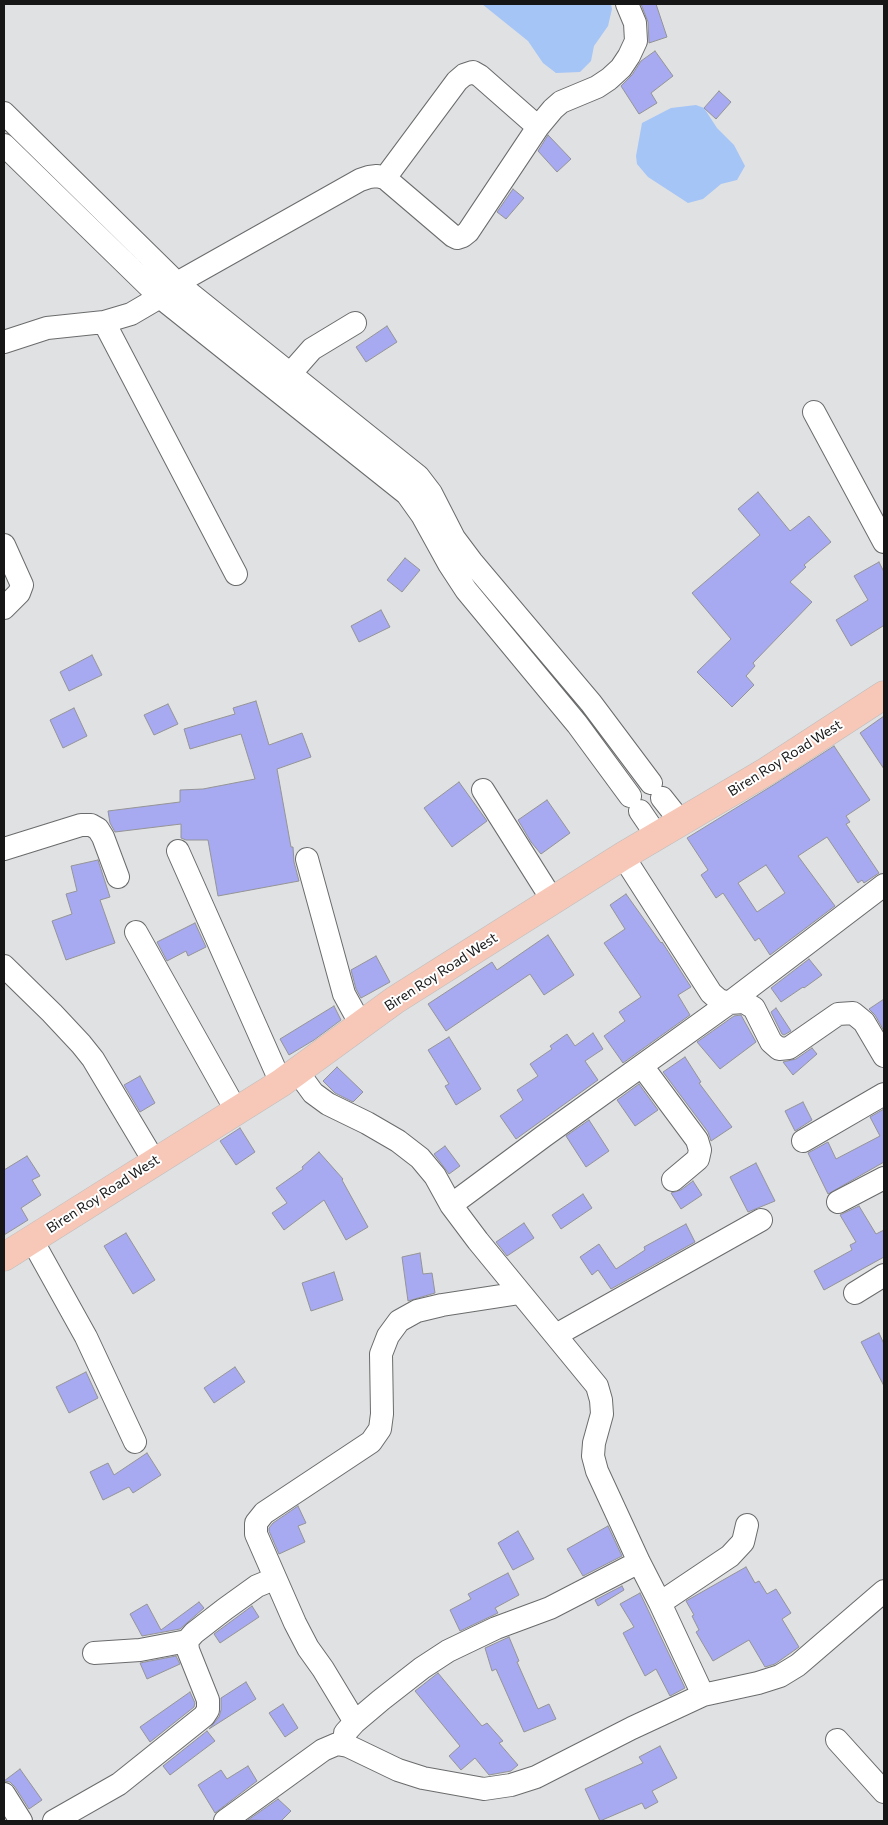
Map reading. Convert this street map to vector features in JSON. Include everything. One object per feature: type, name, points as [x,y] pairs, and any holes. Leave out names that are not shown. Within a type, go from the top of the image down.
[{"type":"main road","name":"Biren Roy Road West","points":[[4,1257],[154,1161],[237,1112],[289,1077],[395,1000],[624,856],[767,771],[884,695]]},
{"type":"street","points":[[4,342],[47,328],[104,322],[131,314],[169,290],[360,180],[377,176],[385,178],[453,236],[458,238],[463,236],[538,127],[553,109],[561,102],[596,87],[621,68],[636,42],[636,24],[627,4]]},
{"type":"street","points":[[385,178],[457,81],[464,75],[473,72],[538,127]]},
{"type":"street","points":[[4,114],[169,290],[290,374],[418,476],[431,493],[454,538],[488,582],[591,703],[681,822]]},
{"type":"street","points":[[4,145],[169,290],[407,494],[422,515],[449,564],[466,590],[577,724],[658,836]]},
{"type":"street","points":[[104,322],[236,574]]},
{"type":"street","points":[[290,374],[312,349],[355,323]]},
{"type":"street","points":[[814,412],[884,542]]},
{"type":"street","points":[[4,545],[22,584],[19,593],[4,608]]},
{"type":"street","points":[[483,790],[552,901]]},
{"type":"street","points":[[4,849],[81,825],[91,825],[98,829],[103,838],[118,877]]},
{"type":"street","points":[[178,852],[289,1077],[314,1092],[328,1104],[398,1141],[420,1158],[435,1176],[452,1204],[520,1293],[597,1386],[602,1414],[594,1443],[597,1471],[702,1695]]},
{"type":"street","points":[[624,856],[711,993],[718,1000],[728,1003],[744,1002],[754,1008],[771,1042],[779,1049],[789,1048],[838,1014],[853,1013],[864,1022],[884,1056]]},
{"type":"street","points":[[307,859],[344,994],[361,1025]]},
{"type":"street","points":[[452,1204],[728,1003],[884,886]]},
{"type":"street","points":[[136,932],[237,1112]]},
{"type":"street","points":[[4,966],[52,1012],[81,1044],[154,1161]]},
{"type":"street","points":[[642,1066],[697,1140],[700,1150],[698,1159],[673,1180]]},
{"type":"street","points":[[803,1141],[884,1094]]},
{"type":"street","points":[[838,1202],[884,1178]]},
{"type":"street","points":[[556,1335],[761,1220]]},
{"type":"street","points":[[32,1240],[86,1338],[135,1442]]},
{"type":"street","points":[[855,1292],[884,1275]]},
{"type":"street","points":[[355,1722],[308,1648],[274,1579],[256,1534],[256,1523],[264,1513],[371,1442],[380,1429],[382,1414],[381,1354],[388,1336],[400,1321],[417,1311],[442,1305],[520,1293]]},
{"type":"street","points":[[660,1603],[730,1556],[743,1542],[748,1525]]},
{"type":"street","points":[[227,1821],[323,1750],[337,1744],[355,1722],[422,1668],[448,1651],[496,1628],[550,1608],[639,1562]]},
{"type":"street","points":[[94,1653],[140,1650],[187,1640],[257,1586],[274,1579]]},
{"type":"street","points":[[337,1744],[348,1746],[398,1770],[423,1778],[484,1789],[512,1785],[536,1777],[702,1695],[758,1683],[780,1676],[798,1665],[884,1591]]},
{"type":"street","points":[[54,1821],[119,1784],[204,1716],[208,1710],[208,1700],[188,1650],[187,1640]]},
{"type":"street","points":[[837,1740],[884,1792]]},
{"type":"street","points":[[4,1794],[21,1821]]},
{"type":"water","points":[[482,4],[611,4],[612,9],[608,26],[594,46],[591,61],[580,72],[556,73],[543,63],[528,41]]},
{"type":"water","points":[[696,105],[704,108],[717,128],[734,145],[745,166],[737,180],[721,184],[703,199],[688,203],[648,177],[637,164],[636,156],[642,123],[671,108]]},
{"type":"building","points":[[641,4],[656,4],[667,37],[649,43],[648,22]]},
{"type":"building","points":[[655,51],[673,76],[651,93],[657,103],[639,114],[621,86],[632,75],[641,61]]},
{"type":"building","points":[[719,91],[731,102],[716,119],[704,108]]},
{"type":"building","points":[[548,135],[571,159],[557,172],[538,151]]},
{"type":"building","points":[[513,189],[524,198],[506,219],[497,212]]},
{"type":"building","points":[[387,326],[397,342],[366,362],[356,347]]},
{"type":"building","points":[[758,492],[790,531],[809,516],[831,542],[804,565],[806,567],[790,582],[812,602],[753,663],[755,666],[746,676],[754,685],[732,707],[697,672],[731,639],[692,593],[760,535],[738,509]]},
{"type":"building","points":[[405,558],[420,570],[402,592],[387,580]]},
{"type":"building","points":[[879,562],[884,572],[884,627],[851,646],[836,620],[868,600],[854,576]]},
{"type":"building","points":[[381,610],[390,627],[359,642],[351,626]]},
{"type":"building","points":[[92,655],[102,675],[69,691],[60,672]]},
{"type":"building","points":[[256,701],[269,745],[302,733],[311,757],[277,769],[299,881],[218,896],[208,840],[186,840],[181,838],[181,824],[115,832],[110,823],[108,811],[180,802],[180,790],[203,789],[255,779],[241,734],[190,749],[184,729],[235,714],[233,708]]},
{"type":"building","points":[[168,704],[178,724],[154,735],[144,715]]},
{"type":"building","points":[[74,708],[87,736],[63,748],[50,720]]},
{"type":"building","points":[[884,716],[884,769],[860,733]]},
{"type":"building","points":[[834,746],[870,800],[846,816],[850,822],[846,824],[879,873],[864,883],[862,880],[858,883],[827,837],[798,856],[835,906],[770,955],[759,938],[755,941],[723,893],[716,898],[701,875],[708,870],[687,838]],"holes":[[[766,865],[785,893],[757,912],[738,883]]]},
{"type":"building","points":[[459,782],[487,821],[452,847],[424,808]]},
{"type":"building","points":[[547,800],[570,833],[541,854],[531,842],[518,820]]},
{"type":"building","points":[[98,860],[110,897],[100,900],[115,943],[66,960],[52,921],[72,914],[66,894],[77,891],[71,866]]},
{"type":"building","points":[[626,894],[662,942],[691,987],[678,995],[690,1015],[623,1063],[604,1036],[625,1021],[619,1012],[641,997],[604,943],[625,929],[610,905]]},
{"type":"building","points":[[195,923],[206,947],[188,956],[186,951],[167,961],[157,942]]},
{"type":"building","points":[[548,935],[574,975],[544,995],[530,974],[446,1031],[428,1004],[492,962],[497,970]]},
{"type":"building","points":[[376,956],[390,982],[361,998],[356,989],[351,970]]},
{"type":"building","points":[[809,959],[822,975],[781,1002],[771,988]]},
{"type":"building","points":[[884,999],[884,1031],[875,1015],[869,1009]]},
{"type":"building","points":[[334,1006],[341,1020],[314,1040],[289,1055],[280,1039]]},
{"type":"building","points":[[776,1008],[791,1031],[784,1035],[771,1012]]},
{"type":"building","points":[[741,1015],[756,1042],[720,1069],[697,1042],[734,1016]]},
{"type":"building","points":[[593,1033],[603,1049],[585,1061],[598,1080],[516,1139],[500,1116],[523,1100],[517,1090],[538,1076],[530,1064],[552,1049],[550,1046],[567,1034],[575,1046]]},
{"type":"building","points":[[449,1037],[481,1089],[456,1105],[445,1086],[449,1084],[428,1050]]},
{"type":"building","points":[[812,1048],[817,1054],[793,1075],[783,1062],[796,1059]]},
{"type":"building","points":[[685,1057],[701,1082],[699,1083],[732,1127],[711,1141],[708,1132],[663,1072]]},
{"type":"building","points":[[337,1067],[363,1092],[353,1102],[335,1093],[323,1081]]},
{"type":"building","points":[[140,1076],[155,1103],[140,1112],[124,1085]]},
{"type":"building","points":[[639,1084],[658,1110],[635,1126],[617,1100]]},
{"type":"building","points":[[803,1102],[812,1120],[795,1131],[785,1111]]},
{"type":"building","points":[[884,1109],[884,1162],[828,1194],[808,1153],[828,1142],[836,1159],[880,1136],[870,1117]]},
{"type":"building","points":[[589,1120],[609,1151],[586,1167],[566,1136]]},
{"type":"building","points":[[240,1128],[255,1152],[236,1165],[220,1141]]},
{"type":"building","points":[[445,1146],[460,1166],[449,1174],[434,1154]]},
{"type":"building","points":[[319,1152],[343,1179],[368,1227],[346,1240],[324,1200],[284,1230],[272,1213],[287,1203],[276,1188],[303,1169],[302,1167]]},
{"type":"building","points":[[27,1156],[40,1176],[32,1180],[41,1195],[21,1208],[28,1220],[4,1235],[4,1170]]},
{"type":"building","points":[[756,1163],[775,1201],[748,1212],[730,1177]]},
{"type":"building","points":[[693,1181],[702,1195],[681,1209],[671,1193],[681,1190]]},
{"type":"building","points":[[583,1194],[592,1208],[561,1229],[552,1215]]},
{"type":"building","points":[[859,1206],[876,1234],[884,1230],[884,1257],[824,1290],[814,1271],[852,1250],[850,1245],[856,1242],[840,1215]]},
{"type":"building","points":[[524,1223],[534,1238],[507,1256],[496,1242]]},
{"type":"building","points":[[686,1224],[695,1242],[611,1289],[598,1270],[592,1275],[580,1257],[599,1244],[616,1269],[645,1250],[644,1247]]},
{"type":"building","points":[[126,1233],[155,1280],[133,1294],[104,1246]]},
{"type":"building","points":[[420,1253],[423,1274],[432,1273],[435,1293],[408,1301],[402,1257]]},
{"type":"building","points":[[334,1272],[343,1300],[311,1311],[302,1283]]},
{"type":"building","points":[[879,1333],[884,1344],[884,1386],[861,1342]]},
{"type":"building","points":[[235,1367],[245,1382],[214,1403],[204,1388]]},
{"type":"building","points":[[86,1372],[98,1398],[69,1413],[56,1387]]},
{"type":"building","points":[[147,1453],[161,1475],[133,1493],[129,1487],[103,1500],[90,1472],[108,1463],[114,1475]]},
{"type":"building","points":[[298,1506],[306,1523],[298,1526],[305,1542],[279,1554],[269,1528],[273,1523]]},
{"type":"building","points":[[608,1526],[622,1556],[583,1576],[567,1549]]},
{"type":"building","points":[[518,1531],[534,1559],[513,1570],[498,1543]]},
{"type":"building","points":[[746,1567],[755,1583],[759,1581],[767,1594],[776,1589],[791,1613],[782,1619],[799,1647],[775,1664],[765,1667],[749,1640],[713,1661],[696,1632],[699,1630],[692,1616],[694,1615],[686,1601]]},
{"type":"building","points":[[508,1573],[519,1595],[495,1608],[498,1613],[460,1631],[450,1610],[471,1599],[468,1594]]},
{"type":"building","points":[[622,1586],[624,1590],[598,1606],[595,1600]]},
{"type":"building","points":[[640,1593],[685,1688],[670,1696],[656,1669],[645,1676],[623,1633],[634,1627],[620,1604]]},
{"type":"building","points":[[199,1602],[204,1608],[180,1629],[142,1636],[130,1614],[147,1604],[161,1630]]},
{"type":"building","points":[[252,1606],[259,1617],[220,1643],[214,1634]]},
{"type":"building","points":[[509,1637],[519,1661],[517,1662],[538,1709],[549,1704],[556,1719],[524,1732],[496,1669],[492,1671],[485,1648]]},
{"type":"building","points":[[176,1656],[180,1664],[147,1679],[140,1663]]},
{"type":"building","points":[[438,1673],[482,1726],[487,1723],[503,1741],[499,1743],[518,1765],[511,1771],[489,1775],[475,1758],[461,1770],[449,1756],[460,1746],[415,1691]]},
{"type":"building","points":[[246,1682],[256,1699],[209,1729],[219,1717],[221,1698]]},
{"type":"building","points":[[190,1692],[195,1703],[194,1707],[150,1742],[140,1727]]},
{"type":"building","points":[[283,1704],[298,1728],[285,1737],[269,1713]]},
{"type":"building","points":[[207,1731],[215,1741],[170,1775],[163,1766]]},
{"type":"building","points":[[660,1746],[677,1778],[652,1791],[658,1802],[645,1809],[642,1803],[600,1821],[585,1789],[643,1763],[639,1757]]},
{"type":"building","points":[[248,1766],[257,1781],[215,1813],[198,1785],[221,1770],[227,1779]]},
{"type":"building","points":[[20,1769],[42,1800],[29,1809],[15,1787],[10,1782],[4,1781]]},
{"type":"building","points":[[278,1799],[291,1811],[281,1821],[248,1820]]}]
